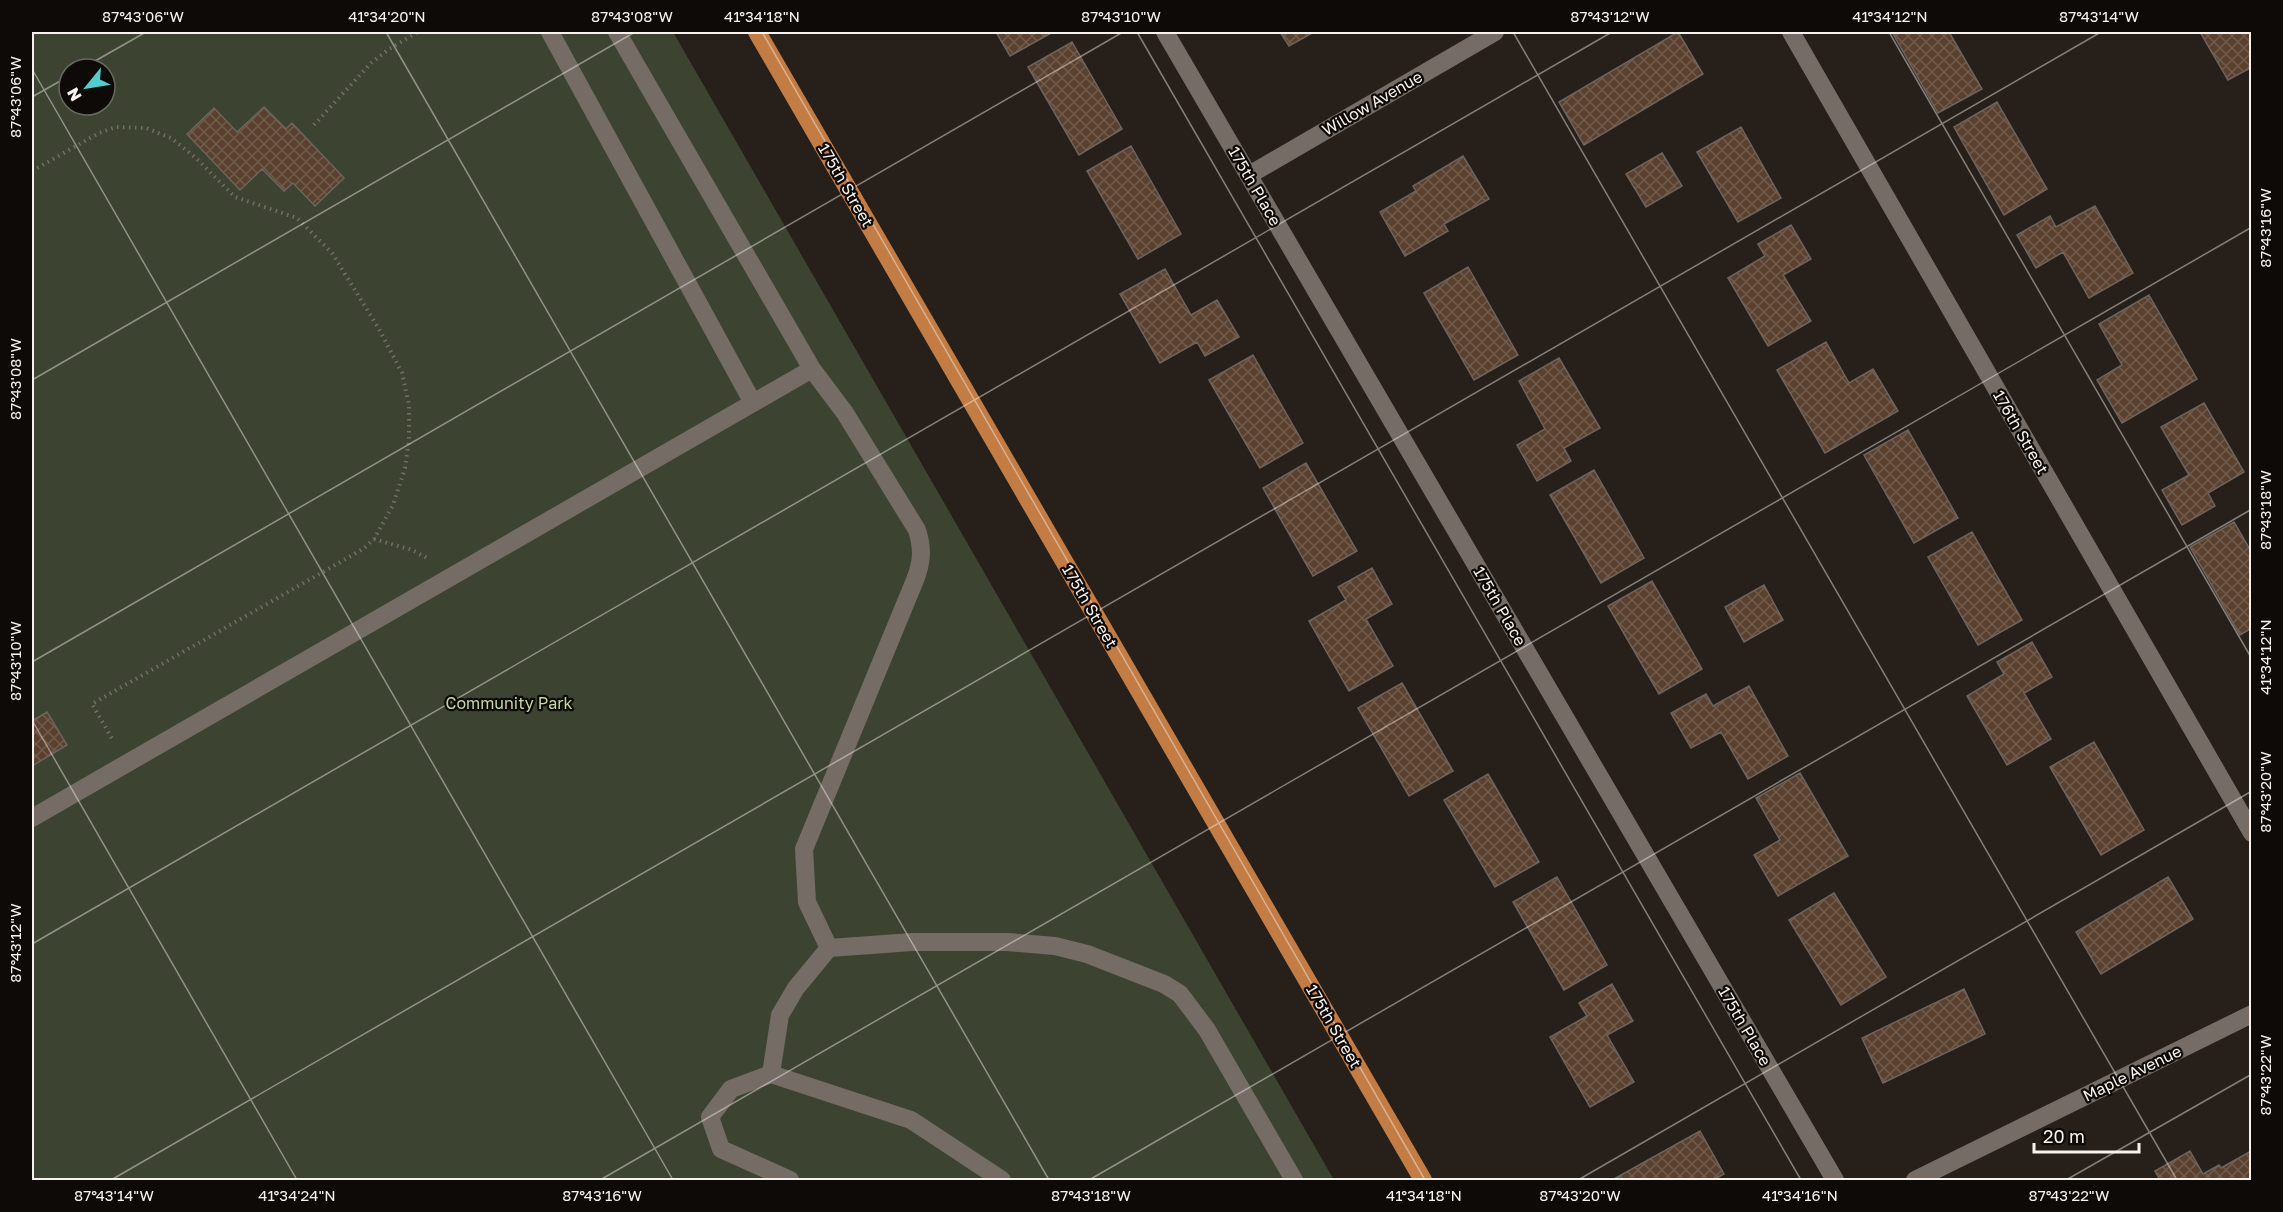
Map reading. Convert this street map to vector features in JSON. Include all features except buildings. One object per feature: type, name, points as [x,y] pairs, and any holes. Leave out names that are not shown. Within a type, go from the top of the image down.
[{"type":"main road","name":"175th Street","points":[[757,32],[1423,1180]]},
{"type":"street","points":[[550,32],[753,403]]},
{"type":"street","points":[[617,32],[812,369],[851,423],[917,530],[922,543],[922,561],[915,580],[804,849],[807,902],[829,948]]},
{"type":"street","name":"175th Place","points":[[1165,32],[1835,1180]]},
{"type":"street","name":"Willow Avenue","points":[[1249,175],[1495,32]]},
{"type":"street","name":"176th Street","points":[[1791,32],[2252,833]]},
{"type":"street","points":[[32,818],[812,369]]},
{"type":"street","points":[[771,1074],[780,1015],[796,988],[829,948],[922,942],[1008,942],[1055,946],[1087,954],[1164,984],[1186,1000],[1207,1030],[1294,1180]]},
{"type":"street","name":"Maple Avenue","points":[[1915,1180],[2252,1014]]},
{"type":"street","points":[[790,1180],[720,1149],[710,1117],[731,1089],[771,1074],[911,1120],[1002,1180]]},
{"type":"path","points":[[314,125],[371,63],[418,32]]},
{"type":"path","points":[[32,171],[99,133],[116,127],[146,128],[171,138],[196,158],[235,197],[297,218],[332,253],[379,329],[402,373],[409,405],[409,439],[405,468],[393,505],[374,539],[363,549],[92,704],[127,763]]},
{"type":"path","points":[[374,539],[412,550],[456,574]]},
{"type":"green space","name":"Community Park","points":[[32,32],[673,32],[1334,1180],[32,1180]]}]
